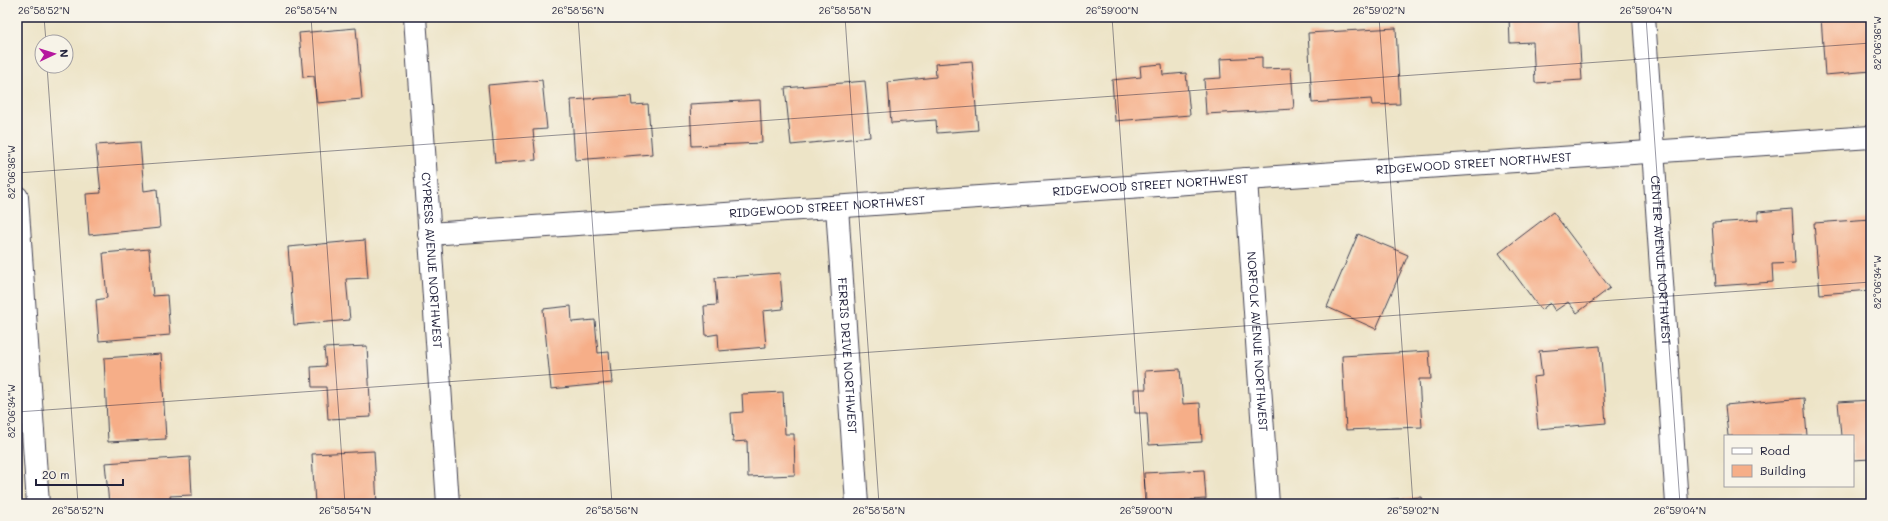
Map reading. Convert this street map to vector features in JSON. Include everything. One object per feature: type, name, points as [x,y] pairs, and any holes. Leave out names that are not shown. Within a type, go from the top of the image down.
[{"type":"street","name":"CYPRESS AVENUE NORTHWEST","points":[[415,17],[448,504]]},
{"type":"street","name":"CENTER AVENUE NORTHWEST","points":[[1644,17],[1677,504]]},
{"type":"street","name":"RIDGEWOOD STREET NORTHWEST","points":[[429,234],[1871,137]]},
{"type":"street","name":"NORFOLK AVENUE NORTHWEST","points":[[1246,179],[1268,504]]},
{"type":"street","points":[[17,197],[38,504]]},
{"type":"street","name":"FERRIS DRIVE NORTHWEST","points":[[837,207],[857,504]]},
{"type":"building","points":[[1509,17],[1578,17],[1582,80],[1535,83],[1533,42],[1510,43]]},
{"type":"building","points":[[1821,17],[1871,17],[1871,71],[1825,75]]},
{"type":"building","points":[[356,28],[362,99],[317,103],[314,76],[303,77],[299,33]]},
{"type":"building","points":[[1396,28],[1400,104],[1372,105],[1371,99],[1312,103],[1308,33]]},
{"type":"building","points":[[1262,57],[1262,69],[1291,68],[1294,109],[1206,114],[1204,79],[1221,78],[1220,59]]},
{"type":"building","points":[[972,61],[978,130],[937,133],[936,120],[891,123],[888,82],[936,77],[935,64]]},
{"type":"building","points":[[1162,64],[1163,75],[1186,73],[1190,115],[1115,121],[1112,80],[1141,77],[1140,66]]},
{"type":"building","points":[[542,80],[547,129],[533,130],[536,160],[495,163],[488,85]]},
{"type":"building","points":[[865,81],[870,137],[791,145],[785,88]]},
{"type":"building","points":[[631,96],[632,105],[648,104],[652,154],[575,160],[571,100]]},
{"type":"building","points":[[760,100],[762,143],[692,146],[690,104]]},
{"type":"building","points":[[140,142],[144,191],[157,189],[160,228],[89,235],[86,194],[101,193],[96,145]]},
{"type":"building","points":[[1792,209],[1795,263],[1772,264],[1773,282],[1716,286],[1712,223],[1758,220],[1758,212]]},
{"type":"building","points":[[1553,212],[1610,288],[1577,313],[1568,302],[1555,311],[1550,303],[1541,310],[1499,253]]},
{"type":"building","points":[[1871,219],[1871,290],[1820,294],[1814,223]]},
{"type":"building","points":[[1358,234],[1408,255],[1376,329],[1327,307]]},
{"type":"building","points":[[365,240],[368,278],[346,279],[350,320],[294,325],[288,247]]},
{"type":"building","points":[[149,249],[153,296],[167,295],[170,335],[99,341],[96,300],[107,298],[103,253]]},
{"type":"building","points":[[780,273],[783,309],[763,311],[766,347],[719,351],[718,334],[706,336],[704,306],[717,305],[715,278]]},
{"type":"building","points":[[571,306],[572,322],[595,320],[598,353],[609,352],[612,383],[551,389],[543,309]]},
{"type":"building","points":[[367,346],[371,417],[328,419],[326,387],[312,387],[311,367],[326,366],[324,348]]},
{"type":"building","points":[[1600,346],[1606,423],[1538,429],[1533,377],[1542,376],[1539,351]]},
{"type":"building","points":[[1429,351],[1431,379],[1419,379],[1422,427],[1346,430],[1342,356]]},
{"type":"building","points":[[161,354],[166,439],[108,442],[104,358]]},
{"type":"building","points":[[1180,369],[1183,404],[1200,403],[1202,442],[1149,445],[1147,413],[1135,413],[1134,389],[1146,389],[1145,371]]},
{"type":"building","points":[[783,392],[785,434],[794,434],[795,475],[748,477],[747,441],[733,442],[731,413],[743,412],[742,394]]},
{"type":"building","points":[[1804,398],[1807,435],[1728,435],[1725,405]]},
{"type":"building","points":[[1871,400],[1871,459],[1854,460],[1854,435],[1841,435],[1838,402]]},
{"type":"building","points":[[374,451],[377,504],[315,504],[312,454]]},
{"type":"building","points":[[190,457],[192,495],[170,496],[171,504],[109,504],[105,463]]},
{"type":"building","points":[[1204,470],[1206,499],[1191,500],[1191,504],[1146,504],[1144,473]]},
{"type":"building","points":[[1421,497],[1422,504],[1353,504],[1353,502]]},
{"type":"building","points":[[779,502],[780,504],[751,504],[751,503]]}]
